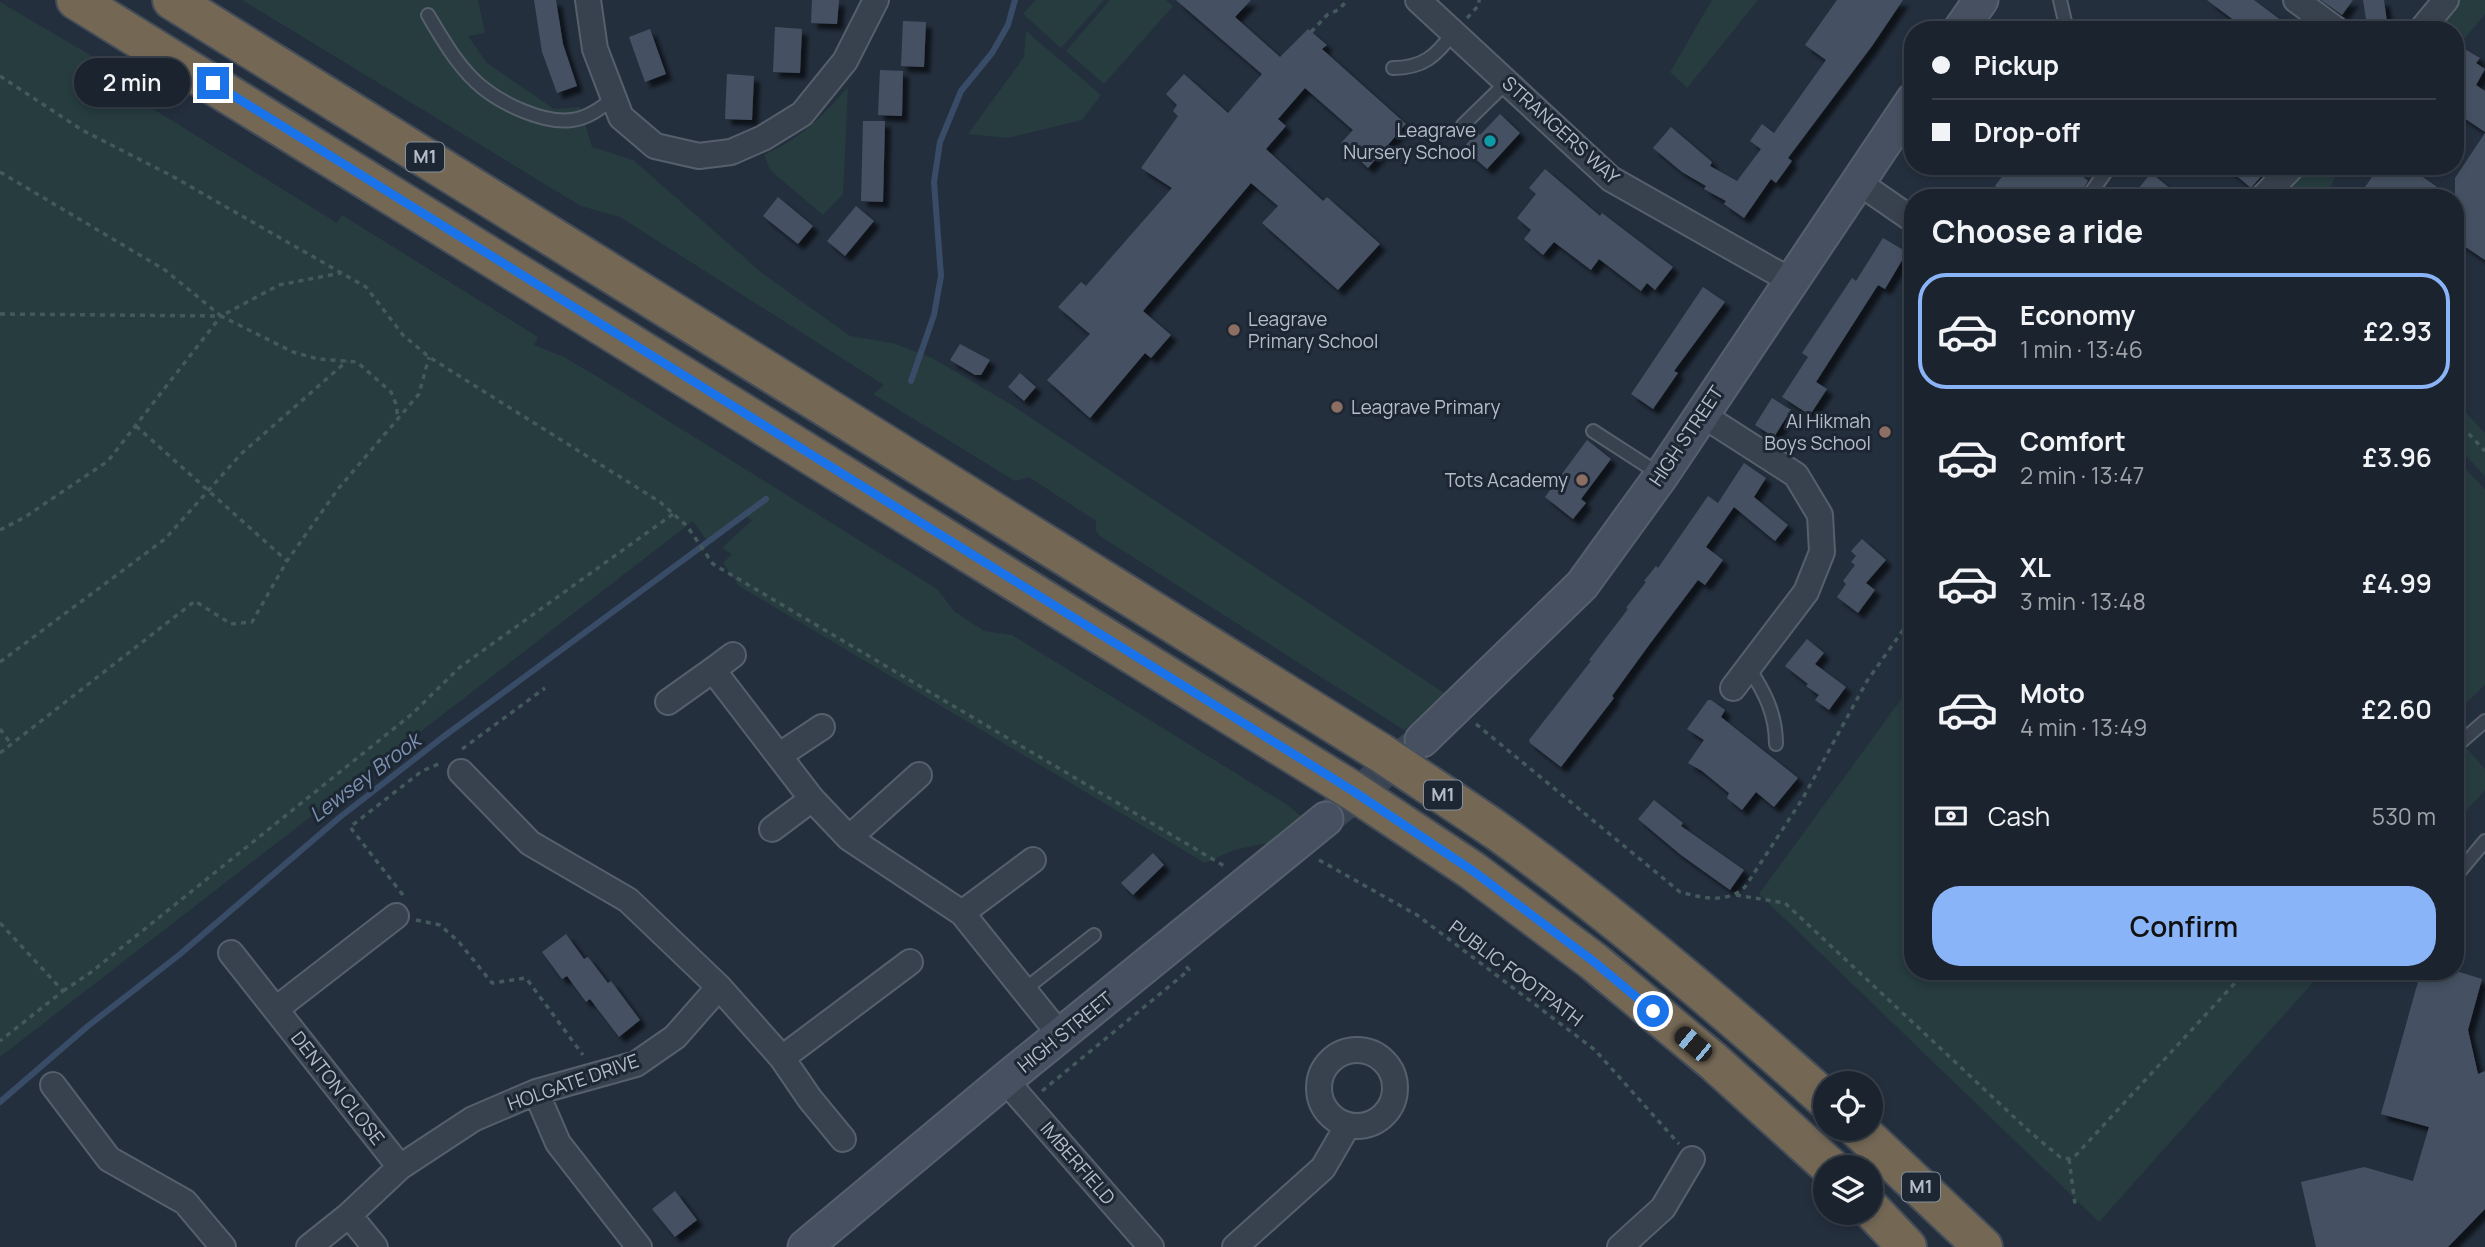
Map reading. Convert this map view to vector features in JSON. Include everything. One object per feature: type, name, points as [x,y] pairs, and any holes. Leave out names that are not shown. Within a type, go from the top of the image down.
[{"type":"highway","name":"M1","points":[[76,0],[1353,791],[1473,871],[1593,961],[1713,1061],[1817,1155]]},
{"type":"highway","name":"M1","points":[[172,0],[1381,753],[1500,833],[1626,928],[1750,1031],[1813,1088]]},
{"type":"highway","name":"M1","points":[[1871,1141],[1983,1247]]},
{"type":"highway","name":"M1","points":[[1883,1222],[1907,1247]]},
{"type":"street","points":[[588,0],[595,49],[621,117],[655,146],[699,156],[731,152],[763,138],[802,114],[845,61],[876,0]]},
{"type":"street","name":"STRANGERS WAY","points":[[1418,0],[1611,179],[1791,281]]},
{"type":"street","points":[[1967,21],[1981,0]]},
{"type":"street","points":[[2296,0],[2325,21]]},
{"type":"street","points":[[2428,21],[2446,0]]},
{"type":"street","name":"HIGH STREET","points":[[1422,740],[1582,586],[1661,475],[1904,113]]},
{"type":"street","points":[[2271,189],[2284,175]]},
{"type":"street","points":[[1858,182],[1904,214]]},
{"type":"street","points":[[1701,414],[1796,475],[1820,515],[1822,552],[1807,592],[1733,688]]},
{"type":"street","points":[[668,702],[733,655]]},
{"type":"street","points":[[713,670],[812,799],[849,838],[962,913],[1061,1036]]},
{"type":"street","points":[[780,755],[822,726]]},
{"type":"street","points":[[461,772],[530,843],[628,900],[719,987],[782,1058],[842,1139]]},
{"type":"street","points":[[849,838],[919,775]]},
{"type":"street","points":[[772,829],[812,799]]},
{"type":"street","name":"HIGH STREET","points":[[805,1247],[1326,819]]},
{"type":"street","points":[[962,913],[1033,860]]},
{"type":"street","points":[[276,1009],[396,916]]},
{"type":"street","name":"DENTON CLOSE","points":[[231,953],[400,1167]]},
{"type":"street","points":[[782,1058],[910,962]]},
{"type":"street","name":"HOLGATE DRIVE","points":[[309,1247],[349,1215],[400,1167],[473,1119],[536,1091],[636,1064],[675,1037],[719,987]]},
{"type":"street","name":"IMBERFIELD","points":[[1005,1080],[1151,1247]]},
{"type":"street","points":[[53,1085],[108,1159],[185,1202],[223,1247]]},
{"type":"street","points":[[536,1091],[558,1143],[639,1247]]},
{"type":"street","points":[[1235,1247],[1323,1168],[1348,1125]]},
{"type":"street","points":[[1620,1247],[1663,1208],[1692,1158]]},
{"type":"street","points":[[349,1215],[375,1247]]},
{"type":"lane","points":[[2060,0],[2065,21]]},
{"type":"lane","points":[[428,15],[453,55],[482,88],[528,115],[570,121],[597,112],[614,98]]},
{"type":"lane","points":[[1393,68],[1409,68],[1424,62],[1441,50],[1454,33]]},
{"type":"lane","points":[[1463,125],[1507,82]]},
{"type":"lane","points":[[1593,431],[1661,475]]},
{"type":"lane","points":[[1749,668],[1772,707],[1776,724],[1776,744]]},
{"type":"lane","points":[[2464,739],[2485,721]]},
{"type":"lane","points":[[2464,866],[2485,841]]},
{"type":"lane","points":[[1024,990],[1094,934]]},
{"type":"path","points":[[1311,32],[1327,15],[1338,10],[1348,0]]},
{"type":"path","points":[[0,76],[82,130],[172,176],[366,287],[403,335],[429,357],[660,502],[687,526],[713,564],[1225,865]]},
{"type":"path","points":[[0,172],[165,270],[221,316],[293,352],[318,359],[357,362],[391,392],[398,419]]},
{"type":"path","points":[[0,530],[25,517],[108,461],[221,316],[279,285],[342,273]]},
{"type":"path","points":[[0,314],[221,316]]},
{"type":"path","points":[[0,753],[195,601],[232,624],[252,622],[287,561],[338,489],[419,394],[429,357]]},
{"type":"path","points":[[0,662],[165,539],[241,454],[347,361]]},
{"type":"path","points":[[136,426],[287,561]]},
{"type":"path","points":[[2464,429],[2485,451]]},
{"type":"path","points":[[0,1041],[90,973],[323,787],[412,714],[460,667],[673,514]]},
{"type":"path","points":[[1736,895],[1745,887],[1803,798],[1867,681],[1904,629]]},
{"type":"path","points":[[1456,708],[1680,892],[1717,899],[1736,895],[1785,903],[2060,1157],[2069,1159],[2076,1155],[2238,980]]},
{"type":"path","points":[[0,729],[12,744]]},
{"type":"path","points":[[350,827],[404,896],[396,916],[440,925],[459,942],[492,983],[526,978],[597,1074]]},
{"type":"path","name":"PUBLIC FOOTPATH","points":[[1294,846],[1417,915],[1595,1050],[1692,1158]]},
{"type":"path","points":[[0,923],[63,991]]},
{"type":"path","points":[[2069,1159],[2075,1204]]},
{"type":"green space","points":[[242,0],[478,0],[485,33],[468,36],[487,63],[554,109],[580,107],[592,147],[633,160],[762,273],[850,336],[893,343],[932,358],[1007,402],[1447,695],[1404,730],[1100,536],[1096,531],[1096,521],[1029,477],[1015,481],[873,394],[884,385],[620,217],[581,206]]},
{"type":"green space","points":[[1036,0],[1104,0],[1061,48],[1023,14]]},
{"type":"green space","points":[[1110,0],[1166,0],[1173,6],[1104,84],[1066,51]]},
{"type":"green space","points":[[1712,0],[1758,0],[1687,88],[1670,72]]},
{"type":"green space","points":[[2449,0],[2485,0],[2485,14],[2464,39],[2464,21],[2431,21]]},
{"type":"green space","points":[[0,2],[119,72],[113,84],[337,223],[342,215],[538,337],[534,345],[564,357],[603,380],[937,589],[955,612],[984,631],[1012,635],[1289,806],[1299,815],[1305,816],[1281,840],[1234,850],[1205,863],[739,586],[723,563],[732,554],[722,548],[752,520],[742,514],[713,543],[704,537],[693,521],[0,1057]]},
{"type":"green space","points":[[1026,31],[1101,95],[1082,120],[1008,138],[968,134],[1024,57]]},
{"type":"green space","points":[[848,87],[843,194],[823,215],[770,170],[764,155],[810,126]]},
{"type":"green space","points":[[2293,175],[2336,175],[2330,189],[2280,189]]},
{"type":"green space","points":[[2464,411],[2485,433],[2485,476],[2464,454]]},
{"type":"green space","points":[[2464,467],[2485,489],[2485,685],[2464,705]]},
{"type":"green space","points":[[1904,695],[1904,980],[2315,980],[2099,1222],[1759,894]]},
{"type":"green space","points":[[2464,745],[2485,769],[2485,790],[2464,813]]},
{"type":"building","points":[[534,0],[556,0],[563,44],[577,86],[557,93],[542,52]]},
{"type":"building","points":[[812,0],[839,0],[837,24],[811,23]]},
{"type":"building","name":"Leagrave Primary School","points":[[1176,0],[1251,0],[1235,17],[1280,57],[1308,29],[1327,45],[1322,49],[1406,124],[1368,168],[1341,143],[1353,130],[1305,88],[1278,119],[1286,126],[1266,149],[1323,201],[1327,197],[1380,244],[1338,290],[1262,223],[1278,206],[1251,183],[1143,311],[1171,335],[1151,358],[1145,353],[1090,418],[1047,380],[1090,334],[1058,307],[1081,282],[1086,286],[1172,188],[1141,168],[1178,116],[1173,111],[1177,105],[1166,94],[1184,74],[1228,113],[1262,74]]},
{"type":"building","points":[[1837,0],[1903,0],[1788,158],[1792,161],[1776,183],[1771,179],[1744,218],[1724,204],[1726,201],[1704,189],[1706,186],[1682,172],[1653,148],[1671,127],[1712,162],[1710,166],[1737,181],[1761,149],[1750,141],[1762,124],[1774,133],[1826,60],[1805,45]]},
{"type":"building","points":[[2207,0],[2254,0],[2282,21],[2235,21]]},
{"type":"building","points":[[2321,0],[2353,0],[2342,15]]},
{"type":"building","points":[[2363,0],[2384,0],[2387,21],[2366,21]]},
{"type":"building","points":[[903,21],[926,22],[924,67],[901,66]]},
{"type":"building","points":[[775,27],[802,29],[800,73],[773,72]]},
{"type":"building","points":[[650,29],[666,74],[645,82],[629,37]]},
{"type":"building","points":[[2464,48],[2480,58],[2476,63],[2485,69],[2476,85],[2485,91],[2485,132],[2464,118]]},
{"type":"building","points":[[880,70],[903,71],[902,116],[878,115]]},
{"type":"building","points":[[727,74],[754,76],[752,120],[725,119]]},
{"type":"building","name":"Leagrave Nursery School","points":[[1500,114],[1520,133],[1487,169],[1463,148],[1477,132],[1480,135]]},
{"type":"building","points":[[863,121],[885,121],[883,202],[861,201]]},
{"type":"building","points":[[2485,133],[2485,260],[2464,246],[2464,189],[2455,189],[2455,178],[2457,175],[2464,175],[2464,164]]},
{"type":"building","points":[[1545,169],[1600,216],[1602,213],[1673,267],[1655,290],[1647,283],[1641,291],[1599,259],[1591,270],[1554,242],[1543,255],[1524,239],[1531,230],[1517,218],[1536,194],[1529,188]]},
{"type":"building","points":[[2003,175],[2081,175],[2088,181],[2083,189],[1999,189],[1995,186]]},
{"type":"building","points":[[2149,175],[2153,175],[2171,189],[2138,189]]},
{"type":"building","points":[[2236,175],[2262,175],[2251,188]]},
{"type":"building","points":[[2373,175],[2420,175],[2440,189],[2364,189]]},
{"type":"building","points":[[778,197],[813,226],[798,244],[763,216]]},
{"type":"building","points":[[856,206],[874,221],[845,256],[827,241]]},
{"type":"building","points":[[1883,238],[1904,250],[1904,257],[1885,289],[1878,285],[1816,382],[1827,389],[1810,415],[1782,397],[1808,357],[1802,353],[1852,278],[1856,281]]},
{"type":"building","points":[[1703,287],[1725,302],[1674,371],[1678,373],[1653,409],[1631,394]]},
{"type":"building","points":[[960,344],[990,360],[981,375],[975,375],[950,360]]},
{"type":"building","points":[[1020,373],[1036,387],[1024,401],[1008,387]]},
{"type":"building","points":[[1772,398],[1791,410],[1774,437],[1755,425]]},
{"type":"building","name":"Tots Academy","points":[[1587,440],[1611,459],[1581,499],[1586,503],[1573,519],[1545,497]]},
{"type":"building","points":[[1744,463],[1766,478],[1754,497],[1788,525],[1775,541],[1734,507],[1706,547],[1723,560],[1705,585],[1698,580],[1561,767],[1529,740],[1591,661],[1589,660],[1646,582],[1644,581],[1656,566],[1658,568],[1708,496],[1718,503]]},
{"type":"building","points":[[1862,539],[1886,560],[1866,583],[1875,590],[1858,613],[1837,597],[1846,584],[1843,581],[1855,565],[1851,562],[1856,556],[1851,551]]},
{"type":"building","points":[[1807,639],[1824,653],[1815,664],[1846,687],[1829,710],[1815,700],[1819,695],[1806,686],[1808,684],[1785,666]]},
{"type":"building","points":[[1708,700],[1725,710],[1721,717],[1798,778],[1774,807],[1756,792],[1742,810],[1727,798],[1729,793],[1688,763],[1704,740],[1687,729]]},
{"type":"building","points":[[1654,800],[1683,823],[1681,826],[1744,870],[1730,890],[1681,855],[1638,819]]},
{"type":"building","points":[[1153,853],[1164,865],[1133,895],[1121,883]]},
{"type":"building","points":[[566,934],[584,959],[588,957],[608,983],[611,981],[640,1020],[619,1037],[590,999],[586,1002],[567,976],[562,979],[542,952]]},
{"type":"building","points":[[2464,973],[2482,979],[2468,1030],[2478,1074],[2485,1071],[2485,1209],[2448,1247],[2316,1247],[2301,1182],[2364,1167],[2413,1181],[2429,1127],[2381,1114],[2418,980],[2464,980]]},
{"type":"building","points":[[675,1191],[697,1220],[675,1237],[652,1209]]},
{"type":"waterway","name":"Lewsey Brook","points":[[911,381],[934,315],[941,276],[934,182],[940,142],[961,91],[992,53],[1008,25],[1015,0]]},
{"type":"waterway","name":"Lewsey Brook","points":[[0,1102],[88,1026],[179,955],[340,817],[443,737],[766,499]]},
{"type":"tunnel","points":[[1326,819],[1415,746]]},
{"type":"place","name":"Leagrave Nursery School","points":[[1490,141]]},
{"type":"place","name":"Leagrave Primary School","points":[[1234,330]]},
{"type":"place","name":"Leagrave Primary","points":[[1337,407]]},
{"type":"place","name":"Al Hikmah Boys School","points":[[1885,432]]},
{"type":"place","name":"Tots Academy","points":[[1582,480]]},
{"type":"route","points":[[213,83],[1353,791],[1473,871],[1593,961],[1653,1011]]}]
